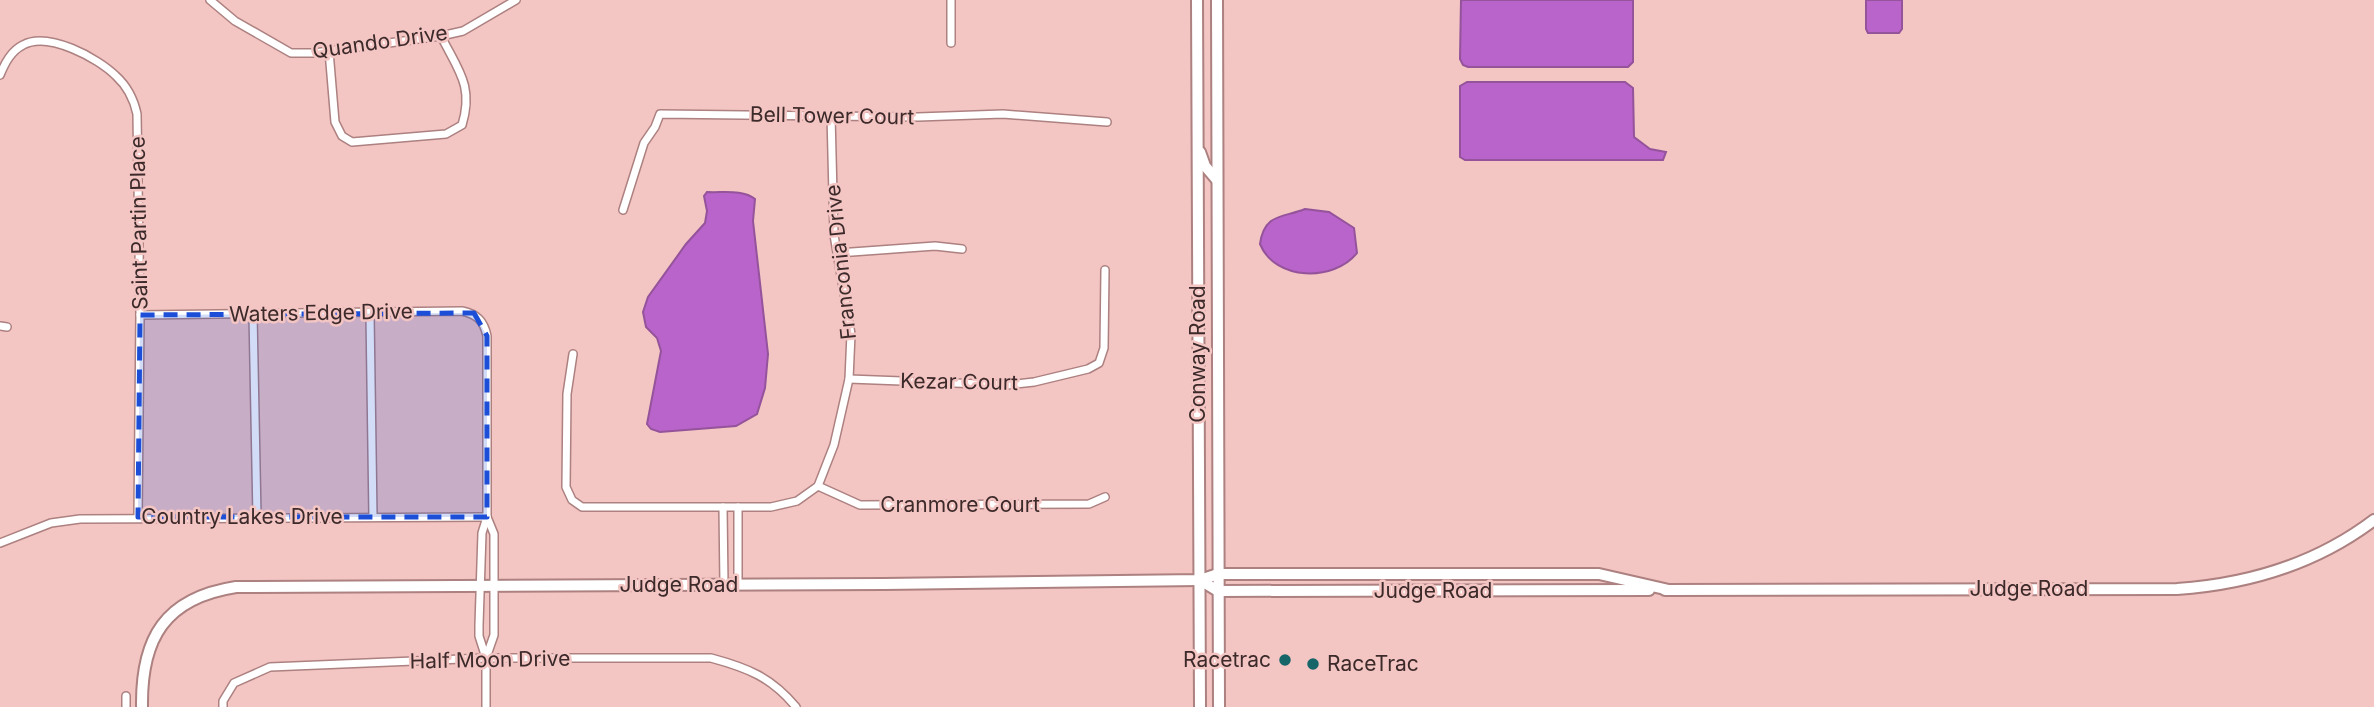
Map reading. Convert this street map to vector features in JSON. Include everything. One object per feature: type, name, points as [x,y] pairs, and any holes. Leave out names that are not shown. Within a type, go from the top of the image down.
[{"type":"street","name":"Quando Drive","points":[[210,0],[235,21],[291,53],[329,51],[463,31],[516,0]]},
{"type":"street","points":[[951,0],[951,43]]},
{"type":"street","name":"Conway Road","points":[[1197,0],[1200,707]]},
{"type":"street","name":"Conway Road","points":[[1217,0],[1219,707]]},
{"type":"street","points":[[329,51],[335,122],[342,136],[352,142],[446,134],[462,125],[467,108],[467,89],[441,36]]},
{"type":"street","name":"Saint Partin Place","points":[[0,75],[8,58],[23,44],[45,41],[72,48],[108,69],[119,78],[134,101],[137,114],[140,315],[138,517]]},
{"type":"street","name":"Bell Tower Court","points":[[623,210],[644,143],[660,114],[918,117],[1003,114],[1107,122]]},
{"type":"street","name":"Franconia Drive","points":[[818,486],[834,445],[849,379],[851,334],[834,235],[831,115]]},
{"type":"street","points":[[1198,146],[1205,166],[1217,180]]},
{"type":"street","points":[[838,253],[935,246],[962,249]]},
{"type":"street","name":"Kezar Court","points":[[849,379],[1007,385],[1034,382],[1088,369],[1099,363],[1104,348],[1105,270]]},
{"type":"street","name":"Waters Edge Drive","points":[[140,315],[474,313],[485,324],[487,336],[487,517]]},
{"type":"street","points":[[253,314],[257,517]]},
{"type":"street","points":[[370,314],[373,517]]},
{"type":"street","points":[[573,354],[567,407],[566,487],[572,500],[582,507],[771,507],[797,501],[818,486]]},
{"type":"street","name":"Cranmore Court","points":[[818,486],[860,505],[1089,504],[1105,497]]},
{"type":"street","points":[[723,507],[724,585]]},
{"type":"street","points":[[738,507],[738,585]]},
{"type":"street","points":[[486,658],[494,635],[494,534],[487,517]]},
{"type":"street","points":[[486,707],[486,658],[479,636],[479,625],[482,533],[487,517]]},
{"type":"street","name":"Country Lakes Drive","points":[[0,543],[51,523],[80,519],[487,517]]},
{"type":"street","name":"Judge Road","points":[[1218,591],[2214,587],[2248,580],[2319,556],[2374,520]]},
{"type":"street","points":[[724,540],[738,540]]},
{"type":"street","name":"Judge Road","points":[[142,707],[144,663],[150,646],[168,619],[196,597],[215,590],[236,587],[1199,580],[1218,574],[1599,574],[1669,590]]},
{"type":"street","points":[[1199,580],[1218,591]]},
{"type":"street","points":[[479,625],[494,625]]},
{"type":"street","name":"Half Moon Drive","points":[[223,707],[223,701],[234,683],[270,667],[486,658],[711,658],[744,667],[775,684],[796,707]]},
{"type":"street","points":[[126,696],[126,707]]},
{"type":"highlighted area","points":[[474,313],[487,336],[487,517],[138,517],[140,315]]},
{"type":"shaded area","points":[[1461,0],[1633,0],[1633,62],[1628,67],[1468,67],[1463,65],[1460,59]]},
{"type":"shaded area","points":[[1866,0],[1902,0],[1902,29],[1899,33],[1868,33]]},
{"type":"shaded area","points":[[1467,82],[1625,82],[1633,88],[1634,137],[1650,149],[1666,152],[1663,160],[1465,160],[1460,157],[1460,86]]},
{"type":"shaded area","points":[[707,192],[738,193],[755,199],[753,221],[768,354],[765,388],[757,414],[736,426],[660,432],[651,429],[647,424],[661,351],[657,338],[646,327],[643,312],[648,297],[686,244],[705,223],[707,211],[704,196]]},
{"type":"shaded area","points":[[1305,209],[1329,212],[1354,228],[1357,253],[1347,262],[1320,273],[1291,271],[1278,265],[1260,244],[1262,234],[1276,218]]},
{"type":"place","name":"Racetrac","points":[[1285,660]]},
{"type":"place","name":"RaceTrac","points":[[1313,664]]}]
